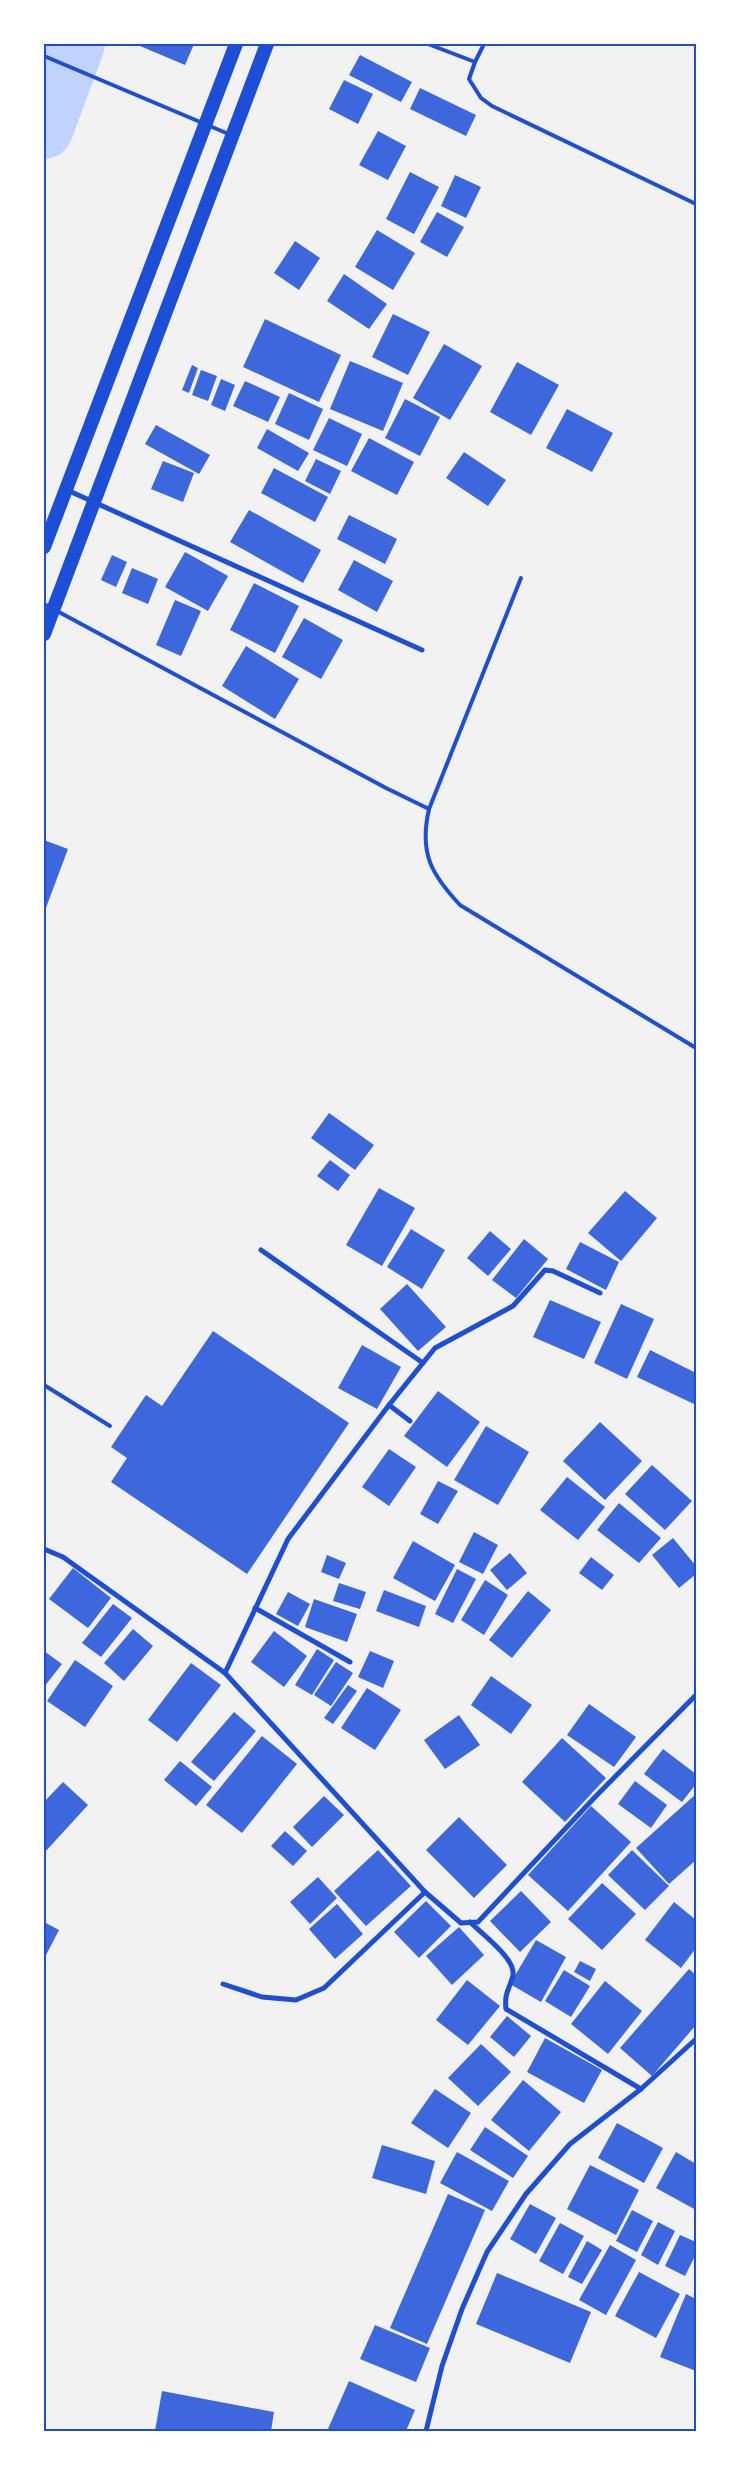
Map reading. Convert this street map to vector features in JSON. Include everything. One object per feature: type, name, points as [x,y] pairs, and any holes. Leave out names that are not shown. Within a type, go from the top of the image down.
[{"type":"highway","points":[[44,547],[236,44]]},
{"type":"highway","points":[[44,634],[49,607],[95,504],[231,135],[267,44]]},
{"type":"street","points":[[66,490],[422,650]]},
{"type":"street","points":[[261,1250],[423,1363]]},
{"type":"street","points":[[225,1672],[288,1539],[389,1405],[435,1348],[513,1306],[545,1270],[555,1272],[600,1292]]},
{"type":"street","points":[[389,1405],[410,1421]]},
{"type":"street","points":[[44,1549],[63,1557],[225,1672],[425,1892],[461,1922],[478,1922],[596,1796],[696,1695]]},
{"type":"street","points":[[255,1608],[350,1662]]},
{"type":"street","points":[[223,1984],[262,1996],[296,2000],[324,1988],[425,1892]]},
{"type":"street","points":[[470,1922],[512,1963],[514,1974],[504,1996],[506,2008],[641,2089]]},
{"type":"street","points":[[426,2431],[442,2366],[459,2317],[487,2252],[526,2194],[570,2144],[641,2089],[696,2039]]},
{"type":"lane","points":[[428,44],[475,62]]},
{"type":"lane","points":[[484,44],[475,62],[470,79],[481,98],[492,106],[696,204]]},
{"type":"lane","points":[[44,56],[231,135]]},
{"type":"lane","points":[[521,578],[428,809],[424,829],[426,855],[440,883],[460,906],[696,1048]]},
{"type":"lane","points":[[49,607],[428,809]]},
{"type":"lane","points":[[44,1385],[110,1426]]},
{"type":"building","points":[[141,44],[194,44],[185,65],[140,46]]},
{"type":"building","points":[[360,55],[412,82],[401,102],[349,75]]},
{"type":"building","points":[[344,80],[373,94],[358,124],[329,109]]},
{"type":"building","points":[[420,88],[476,115],[466,136],[410,109]]},
{"type":"building","points":[[378,131],[406,146],[388,180],[359,165]]},
{"type":"building","points":[[410,172],[439,187],[414,234],[386,219]]},
{"type":"building","points":[[455,175],[481,187],[466,218],[441,206]]},
{"type":"building","points":[[437,212],[464,227],[447,257],[420,242]]},
{"type":"building","points":[[377,230],[415,253],[393,290],[355,267]]},
{"type":"building","points":[[295,241],[320,258],[299,290],[274,273]]},
{"type":"building","points":[[344,274],[387,304],[369,329],[327,301]]},
{"type":"building","points":[[393,314],[430,332],[408,375],[372,357]]},
{"type":"building","points":[[265,319],[341,355],[319,402],[243,367]]},
{"type":"building","points":[[444,344],[482,366],[450,420],[413,398]]},
{"type":"building","points":[[350,361],[403,383],[383,431],[330,409]]},
{"type":"building","points":[[517,362],[559,385],[531,435],[490,412]]},
{"type":"building","points":[[192,365],[198,368],[189,393],[182,390]]},
{"type":"building","points":[[201,370],[217,376],[208,401],[192,395]]},
{"type":"building","points":[[221,379],[235,385],[225,411],[211,405]]},
{"type":"building","points":[[245,381],[280,397],[268,422],[233,406]]},
{"type":"building","points":[[289,393],[323,409],[309,440],[275,424]]},
{"type":"building","points":[[405,399],[440,417],[420,456],[385,438]]},
{"type":"building","points":[[567,409],[613,433],[592,472],[546,448]]},
{"type":"building","points":[[329,418],[362,434],[347,466],[313,450]]},
{"type":"building","points":[[156,425],[210,455],[199,474],[145,444]]},
{"type":"building","points":[[267,429],[309,453],[298,471],[257,448]]},
{"type":"building","points":[[369,438],[414,462],[397,495],[351,471]]},
{"type":"building","points":[[464,452],[506,480],[488,506],[446,478]]},
{"type":"building","points":[[316,459],[341,471],[330,494],[305,481]]},
{"type":"building","points":[[163,461],[194,473],[183,502],[151,489]]},
{"type":"building","points":[[274,468],[328,497],[315,522],[261,493]]},
{"type":"building","points":[[249,510],[321,550],[303,583],[230,542]]},
{"type":"building","points":[[349,515],[397,539],[385,564],[337,539]]},
{"type":"building","points":[[185,552],[228,576],[208,611],[165,587]]},
{"type":"building","points":[[112,555],[127,562],[116,587],[101,580]]},
{"type":"building","points":[[354,560],[393,581],[377,612],[338,590]]},
{"type":"building","points":[[132,568],[158,579],[148,604],[122,593]]},
{"type":"building","points":[[254,583],[299,606],[275,653],[230,630]]},
{"type":"building","points":[[175,600],[201,611],[181,656],[156,645]]},
{"type":"building","points":[[304,618],[343,640],[321,679],[282,657]]},
{"type":"building","points":[[246,646],[299,679],[275,719],[222,686]]},
{"type":"building","points":[[44,840],[68,849],[44,913]]},
{"type":"building","points":[[329,1113],[374,1145],[355,1170],[311,1138]]},
{"type":"building","points":[[330,1160],[350,1175],[338,1191],[317,1176]]},
{"type":"building","points":[[379,1188],[415,1208],[382,1266],[346,1245]]},
{"type":"building","points":[[625,1191],[657,1218],[621,1261],[588,1233]]},
{"type":"building","points":[[411,1229],[445,1250],[422,1289],[387,1267]]},
{"type":"building","points":[[490,1231],[511,1249],[488,1276],[467,1258]]},
{"type":"building","points":[[524,1239],[548,1259],[516,1298],[492,1280]]},
{"type":"building","points":[[580,1242],[619,1262],[606,1290],[566,1269]]},
{"type":"building","points":[[407,1284],[446,1327],[418,1351],[380,1309]]},
{"type":"building","points":[[550,1300],[601,1322],[584,1359],[533,1337]]},
{"type":"building","points":[[621,1304],[654,1319],[627,1379],[594,1363]]},
{"type":"building","points":[[213,1331],[349,1423],[247,1574],[111,1482],[127,1458],[111,1447],[146,1395],[162,1406]]},
{"type":"building","points":[[362,1345],[401,1367],[377,1409],[338,1388]]},
{"type":"building","points":[[650,1350],[696,1373],[696,1399],[694,1404],[637,1377]]},
{"type":"building","points":[[438,1391],[480,1422],[447,1467],[404,1436]]},
{"type":"building","points":[[600,1422],[642,1461],[605,1500],[563,1461]]},
{"type":"building","points":[[486,1426],[529,1452],[498,1505],[454,1480]]},
{"type":"building","points":[[389,1449],[416,1467],[389,1506],[362,1487]]},
{"type":"building","points":[[652,1465],[692,1501],[665,1530],[625,1494]]},
{"type":"building","points":[[567,1477],[605,1507],[578,1540],[540,1510]]},
{"type":"building","points":[[438,1481],[458,1491],[438,1524],[420,1514]]},
{"type":"building","points":[[619,1503],[661,1538],[639,1563],[597,1530]]},
{"type":"building","points":[[474,1532],[498,1545],[483,1574],[459,1562]]},
{"type":"building","points":[[673,1538],[696,1566],[696,1574],[679,1588],[652,1555]]},
{"type":"building","points":[[413,1541],[455,1565],[435,1601],[393,1578]]},
{"type":"building","points":[[510,1553],[527,1573],[507,1590],[490,1570]]},
{"type":"building","points":[[327,1555],[346,1563],[339,1579],[321,1572]]},
{"type":"building","points":[[591,1557],[614,1575],[602,1590],[579,1573]]},
{"type":"building","points":[[73,1568],[111,1598],[88,1628],[49,1599]]},
{"type":"building","points":[[457,1569],[476,1579],[453,1623],[435,1614]]},
{"type":"building","points":[[485,1580],[508,1595],[484,1635],[461,1620]]},
{"type":"building","points":[[339,1583],[366,1592],[360,1609],[333,1601]]},
{"type":"building","points":[[384,1590],[426,1606],[419,1627],[376,1611]]},
{"type":"building","points":[[528,1591],[551,1610],[512,1658],[489,1640]]},
{"type":"building","points":[[288,1592],[310,1604],[298,1626],[276,1614]]},
{"type":"building","points":[[314,1599],[357,1614],[347,1642],[305,1627]]},
{"type":"building","points":[[113,1604],[132,1618],[101,1657],[82,1643]]},
{"type":"building","points":[[133,1629],[153,1646],[124,1681],[104,1663]]},
{"type":"building","points":[[274,1631],[307,1656],[284,1687],[251,1662]]},
{"type":"building","points":[[317,1649],[334,1660],[312,1695],[295,1685]]},
{"type":"building","points":[[44,1651],[62,1664],[44,1687]]},
{"type":"building","points":[[370,1651],[394,1661],[383,1688],[358,1677]]},
{"type":"building","points":[[75,1660],[113,1686],[85,1727],[47,1701]]},
{"type":"building","points":[[336,1662],[353,1673],[331,1706],[314,1695]]},
{"type":"building","points":[[191,1663],[221,1685],[177,1742],[148,1720]]},
{"type":"building","points":[[491,1676],[532,1705],[511,1734],[471,1705]]},
{"type":"building","points":[[348,1685],[357,1691],[333,1724],[324,1718]]},
{"type":"building","points":[[367,1688],[401,1710],[375,1750],[341,1728]]},
{"type":"building","points":[[589,1704],[636,1737],[614,1767],[567,1735]]},
{"type":"building","points":[[234,1712],[256,1731],[214,1781],[191,1762]]},
{"type":"building","points":[[459,1715],[480,1745],[445,1769],[424,1740]]},
{"type":"building","points":[[262,1736],[297,1764],[242,1833],[206,1805]]},
{"type":"building","points":[[562,1738],[606,1778],[565,1822],[522,1782]]},
{"type":"building","points":[[663,1749],[696,1774],[696,1784],[682,1802],[644,1774]]},
{"type":"building","points":[[180,1761],[212,1787],[196,1806],[164,1780]]},
{"type":"building","points":[[635,1781],[667,1805],[651,1828],[618,1804]]},
{"type":"building","points":[[63,1782],[88,1805],[45,1852],[44,1802]]},
{"type":"building","points":[[696,1794],[696,1860],[669,1884],[636,1848]]},
{"type":"building","points":[[324,1796],[344,1815],[312,1847],[293,1827]]},
{"type":"building","points":[[591,1806],[631,1842],[568,1911],[528,1875]]},
{"type":"building","points":[[459,1817],[507,1865],[474,1898],[426,1850]]},
{"type":"building","points":[[285,1831],[307,1851],[293,1866],[271,1846]]},
{"type":"building","points":[[378,1850],[411,1886],[366,1926],[334,1891]]},
{"type":"building","points":[[632,1850],[669,1886],[645,1910],[608,1875]]},
{"type":"building","points":[[318,1877],[337,1898],[310,1924],[290,1902]]},
{"type":"building","points":[[602,1883],[636,1914],[602,1950],[568,1919]]},
{"type":"building","points":[[521,1891],[551,1922],[520,1952],[490,1921]]},
{"type":"building","points":[[426,1901],[451,1926],[419,1958],[394,1932]]},
{"type":"building","points":[[674,1902],[696,1920],[696,1948],[681,1968],[645,1940]]},
{"type":"building","points":[[337,1904],[363,1934],[335,1959],[309,1929]]},
{"type":"building","points":[[44,1922],[59,1930],[44,1959]]},
{"type":"building","points":[[459,1927],[484,1955],[452,1985],[426,1956]]},
{"type":"building","points":[[536,1940],[566,1957],[541,2002],[510,1984]]},
{"type":"building","points":[[580,1961],[596,1969],[590,1981],[574,1972]]},
{"type":"building","points":[[689,1969],[696,1975],[696,2025],[652,2076],[620,2048]]},
{"type":"building","points":[[564,1970],[590,1986],[571,2017],[545,2001]]},
{"type":"building","points":[[467,1980],[500,2006],[468,2045],[436,2020]]},
{"type":"building","points":[[605,1981],[642,2011],[608,2054],[571,2024]]},
{"type":"building","points":[[507,2016],[531,2036],[514,2057],[490,2037]]},
{"type":"building","points":[[545,2038],[602,2070],[584,2103],[527,2072]]},
{"type":"building","points":[[481,2044],[511,2072],[478,2106],[448,2078]]},
{"type":"building","points":[[523,2080],[561,2112],[529,2151],[491,2120]]},
{"type":"building","points":[[435,2089],[471,2113],[448,2148],[411,2123]]},
{"type":"building","points":[[617,2123],[663,2148],[644,2183],[598,2158]]},
{"type":"building","points":[[485,2127],[528,2156],[513,2178],[470,2150]]},
{"type":"building","points":[[382,2145],[435,2161],[426,2194],[372,2178]]},
{"type":"building","points":[[457,2152],[509,2181],[492,2211],[440,2183]]},
{"type":"building","points":[[676,2152],[696,2164],[696,2210],[656,2188]]},
{"type":"building","points":[[590,2165],[639,2190],[616,2235],[567,2209]]},
{"type":"building","points":[[448,2194],[485,2210],[427,2344],[390,2328]]},
{"type":"building","points":[[530,2204],[556,2218],[536,2254],[510,2239]]},
{"type":"building","points":[[632,2210],[653,2221],[637,2252],[616,2241]]},
{"type":"building","points":[[658,2222],[675,2231],[658,2265],[641,2255]]},
{"type":"building","points":[[560,2223],[584,2236],[563,2274],[539,2261]]},
{"type":"building","points":[[680,2235],[696,2242],[696,2254],[685,2276],[665,2266]]},
{"type":"building","points":[[587,2241],[602,2250],[582,2284],[568,2277]]},
{"type":"building","points":[[610,2245],[636,2260],[606,2315],[579,2300]]},
{"type":"building","points":[[639,2272],[680,2294],[656,2338],[615,2316]]},
{"type":"building","points":[[497,2273],[591,2312],[570,2363],[476,2324]]},
{"type":"building","points":[[686,2294],[696,2299],[696,2371],[660,2357]]},
{"type":"building","points":[[375,2325],[430,2348],[416,2382],[360,2359]]},
{"type":"building","points":[[349,2381],[415,2410],[406,2431],[333,2431],[328,2429]]},
{"type":"building","points":[[162,2391],[274,2412],[271,2431],[155,2431]]},
{"type":"waterway","points":[[44,130],[76,44]]}]
